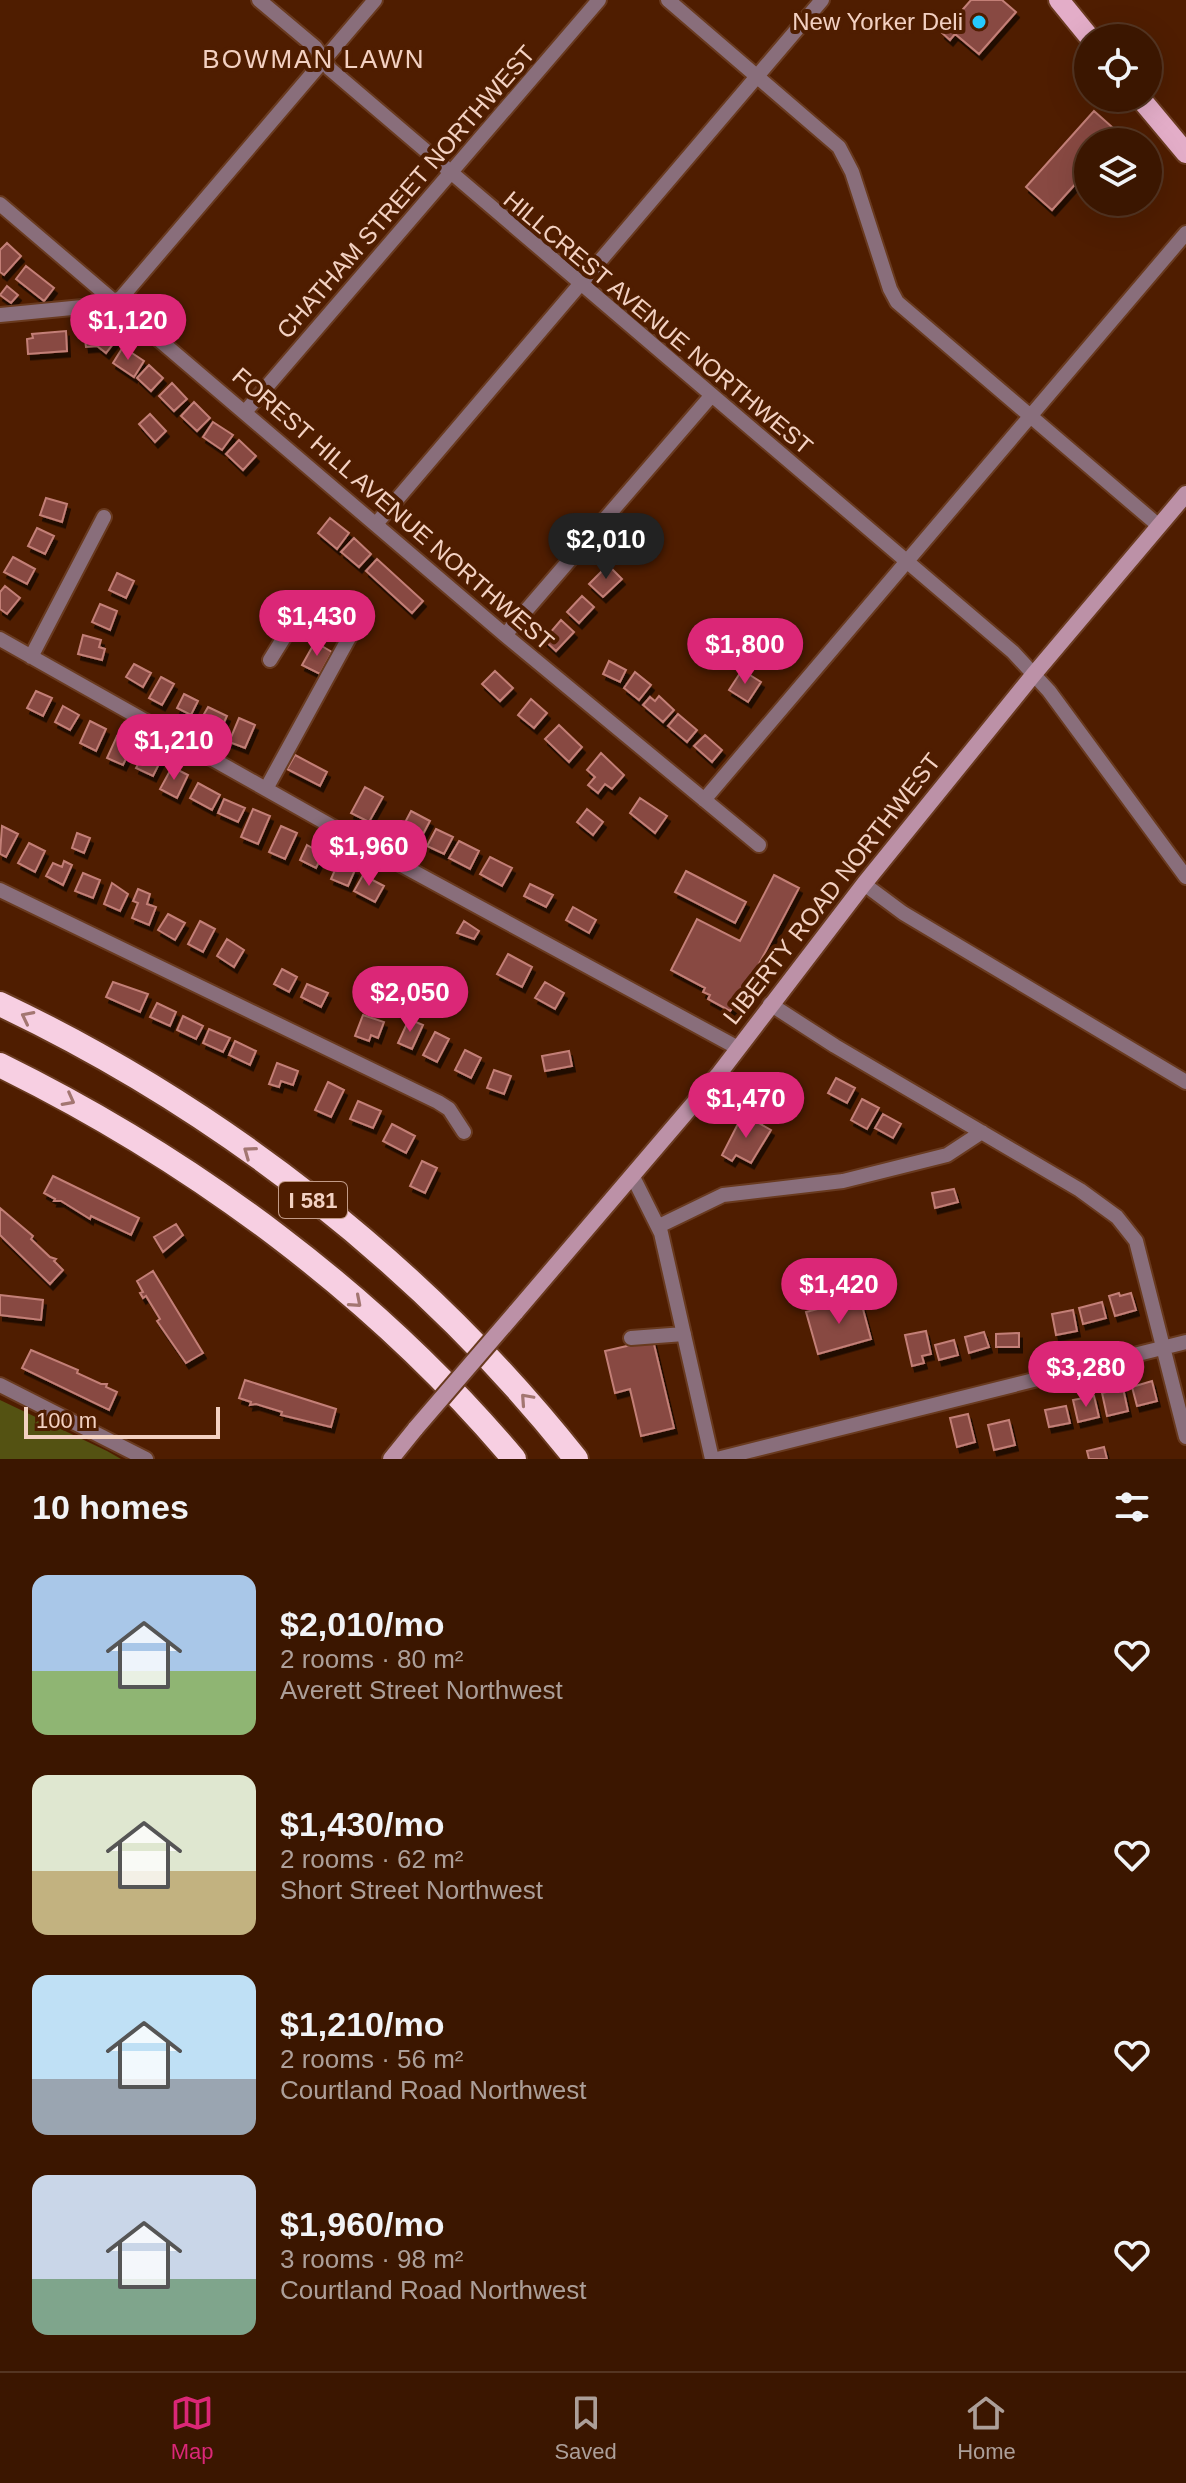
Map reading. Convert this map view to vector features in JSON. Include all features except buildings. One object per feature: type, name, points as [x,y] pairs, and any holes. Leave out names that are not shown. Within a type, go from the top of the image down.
[{"type":"highway","name":"I 581","points":[[0,1004],[163,1094],[309,1196],[396,1269],[467,1337],[576,1459]]},
{"type":"highway","name":"I 581","points":[[0,1065],[136,1138],[287,1244],[408,1349],[514,1459]]},
{"type":"main road","points":[[1059,0],[1079,24]]},
{"type":"main road","points":[[1152,112],[1186,153]]},
{"type":"street","name":"HILLCREST AVENUE NORTHWEST","points":[[259,0],[315,47],[324,60],[450,174],[1034,674],[1186,877]]},
{"type":"street","points":[[0,315],[77,309],[115,301],[375,0]]},
{"type":"street","name":"CHATHAM STREET NORTHWEST","points":[[245,412],[599,0]]},
{"type":"street","points":[[668,0],[839,147],[852,172],[897,302],[1159,526]]},
{"type":"street","points":[[376,524],[822,0]]},
{"type":"street","name":"FOREST HILL AVENUE NORTHWEST","points":[[0,204],[505,635],[759,845]]},
{"type":"street","points":[[704,800],[1186,233]]},
{"type":"street","points":[[505,635],[711,396]]},
{"type":"street","name":"LIBERTY ROAD NORTHWEST","points":[[391,1459],[738,1048],[864,884],[1034,674],[1186,494]]},
{"type":"street","points":[[31,657],[104,517]]},
{"type":"street","points":[[266,789],[350,636],[326,611],[306,602],[270,660]]},
{"type":"street","points":[[0,639],[738,1048]]},
{"type":"street","points":[[864,884],[903,913],[1186,1082]]},
{"type":"street","points":[[0,890],[438,1102],[449,1109],[464,1132]]},
{"type":"street","points":[[770,1004],[835,1046],[1080,1190],[1128,1228],[1139,1249],[1186,1437]]},
{"type":"street","points":[[659,1226],[723,1195],[843,1181],[947,1155],[982,1132]]},
{"type":"street","points":[[632,1175],[659,1226],[714,1459],[1186,1342]]},
{"type":"street","points":[[631,1338],[684,1334]]},
{"type":"street","points":[[0,1385],[146,1459]]},
{"type":"shaded area","points":[[0,1400],[107,1451],[121,1459],[0,1459]]},
{"type":"place","name":"New Yorker Deli","points":[[979,22]]},
{"type":"district","name":"BOWMAN LAWN","points":[[314,59]]}]
